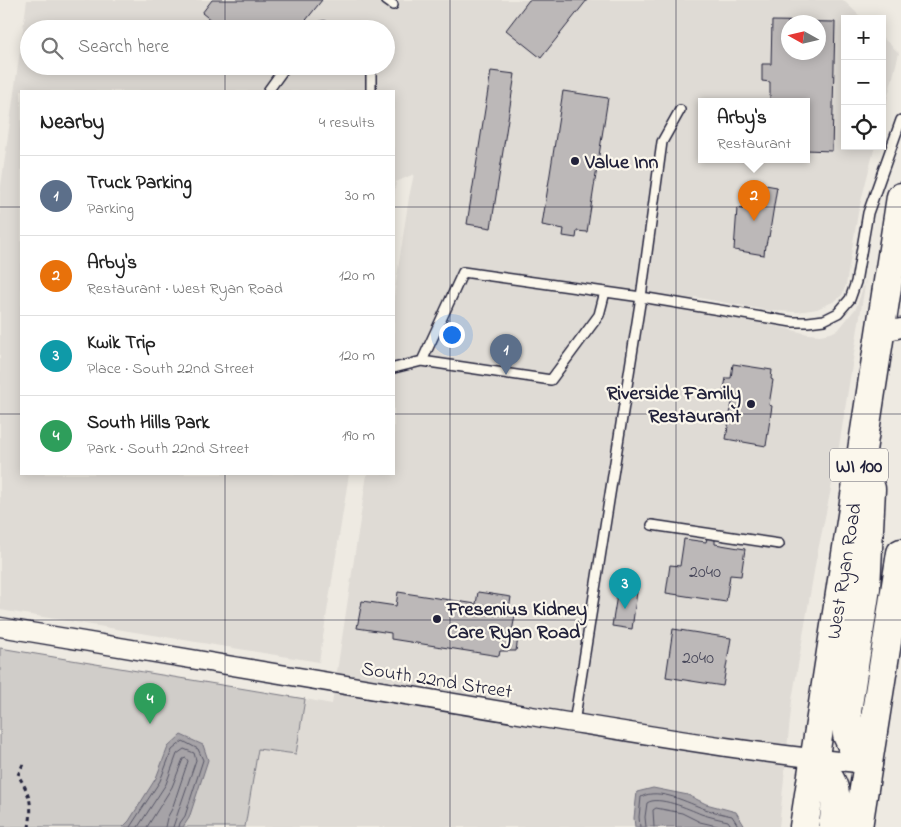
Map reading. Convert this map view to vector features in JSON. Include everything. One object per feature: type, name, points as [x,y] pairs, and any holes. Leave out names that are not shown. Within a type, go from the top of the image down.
[{"type":"main road","name":"West Ryan Road","points":[[804,827],[866,426],[890,330],[901,197]]},
{"type":"main road","points":[[866,426],[873,467],[866,588],[847,711],[847,735],[854,750],[868,764]]},
{"type":"main road","points":[[858,827],[901,553]]},
{"type":"main road","points":[[814,759],[828,774],[836,792],[833,827]]},
{"type":"street","name":"South 22nd Street","points":[[0,627],[325,683],[574,723],[814,759],[868,764]]},
{"type":"lane","points":[[269,90],[280,75]]},
{"type":"lane","points":[[371,75],[371,90]]},
{"type":"lane","points":[[574,723],[641,296],[662,142],[680,110]]},
{"type":"lane","points":[[422,361],[463,272],[641,296],[792,322],[824,320],[838,313],[850,299],[856,282],[868,214],[901,120]]},
{"type":"lane","points":[[395,368],[422,361],[551,380],[599,316],[605,292]]},
{"type":"lane","points":[[652,525],[779,544]]},
{"type":"path","points":[[23,764],[18,775],[31,800],[29,827]]},
{"type":"shaded area","points":[[27,0],[843,0],[859,15],[841,15],[841,150],[874,150],[858,213],[846,285],[842,295],[835,301],[817,309],[798,312],[770,311],[694,297],[691,308],[820,335],[839,329],[856,308],[866,279],[836,465],[816,560],[792,700],[779,827],[245,827],[258,749],[296,754],[305,699],[332,704],[367,475],[395,475],[395,289],[414,174],[396,182],[395,190],[395,90],[20,90],[20,475],[349,475],[319,662],[0,610],[0,193],[20,50],[20,75],[395,75],[395,20],[24,20]]},
{"type":"shaded area","points":[[886,41],[899,53],[886,104]]},
{"type":"shaded area","points":[[0,648],[305,699],[296,754],[258,749],[245,827],[0,827]]},
{"type":"water","points":[[181,735],[203,745],[208,760],[189,818],[183,827],[123,827],[129,821],[156,778],[168,747]]},
{"type":"water","points":[[653,788],[688,795],[706,804],[736,812],[745,827],[635,827],[634,818],[637,792]]},
{"type":"building","points":[[212,0],[322,0],[306,20],[211,20],[202,13]]},
{"type":"building","points":[[529,0],[587,0],[541,58],[506,30]]},
{"type":"building","points":[[772,21],[781,21],[781,60],[826,60],[826,22],[835,22],[832,151],[810,150],[810,98],[770,98],[770,82],[762,81],[762,64],[771,64]]},
{"type":"building","points":[[491,71],[515,74],[491,228],[467,224]]},
{"type":"building","name":"Value Inn","points":[[563,91],[608,98],[587,232],[577,231],[576,238],[563,236],[564,229],[542,225]]},
{"type":"building","points":[[748,182],[777,187],[769,237],[765,245],[764,255],[734,250],[737,208],[743,209]]},
{"type":"building","name":"Riverside Family Restaurant","points":[[733,364],[772,370],[771,379],[773,380],[769,405],[772,406],[766,446],[726,439],[732,402],[722,400],[726,378],[731,378]]},
{"type":"building","points":[[707,538],[715,539],[715,544],[745,549],[741,576],[730,575],[726,602],[666,593],[670,565],[680,566],[684,539],[706,542]]},
{"type":"building","points":[[618,589],[637,592],[632,629],[612,626]]},
{"type":"building","name":"Fresenius Kidney Care Ryan Road","points":[[398,592],[476,604],[478,592],[511,597],[509,609],[516,610],[511,637],[518,638],[516,651],[500,651],[499,656],[391,639],[391,633],[357,628],[362,601],[396,606]]},
{"type":"building","points":[[673,629],[731,638],[723,686],[666,677]]},
{"type":"place","name":"Value Inn","points":[[575,161]]},
{"type":"place","name":"Arby's","points":[[754,221]]},
{"type":"place","name":"Truck Parking","points":[[506,375]]},
{"type":"place","name":"Riverside Family Restaurant","points":[[751,404]]},
{"type":"place","name":"Kwik Trip","points":[[625,609]]},
{"type":"place","name":"Fresenius Kidney Care Ryan Road","points":[[437,619]]},
{"type":"place","name":"South Hills Park","points":[[150,724]]}]
